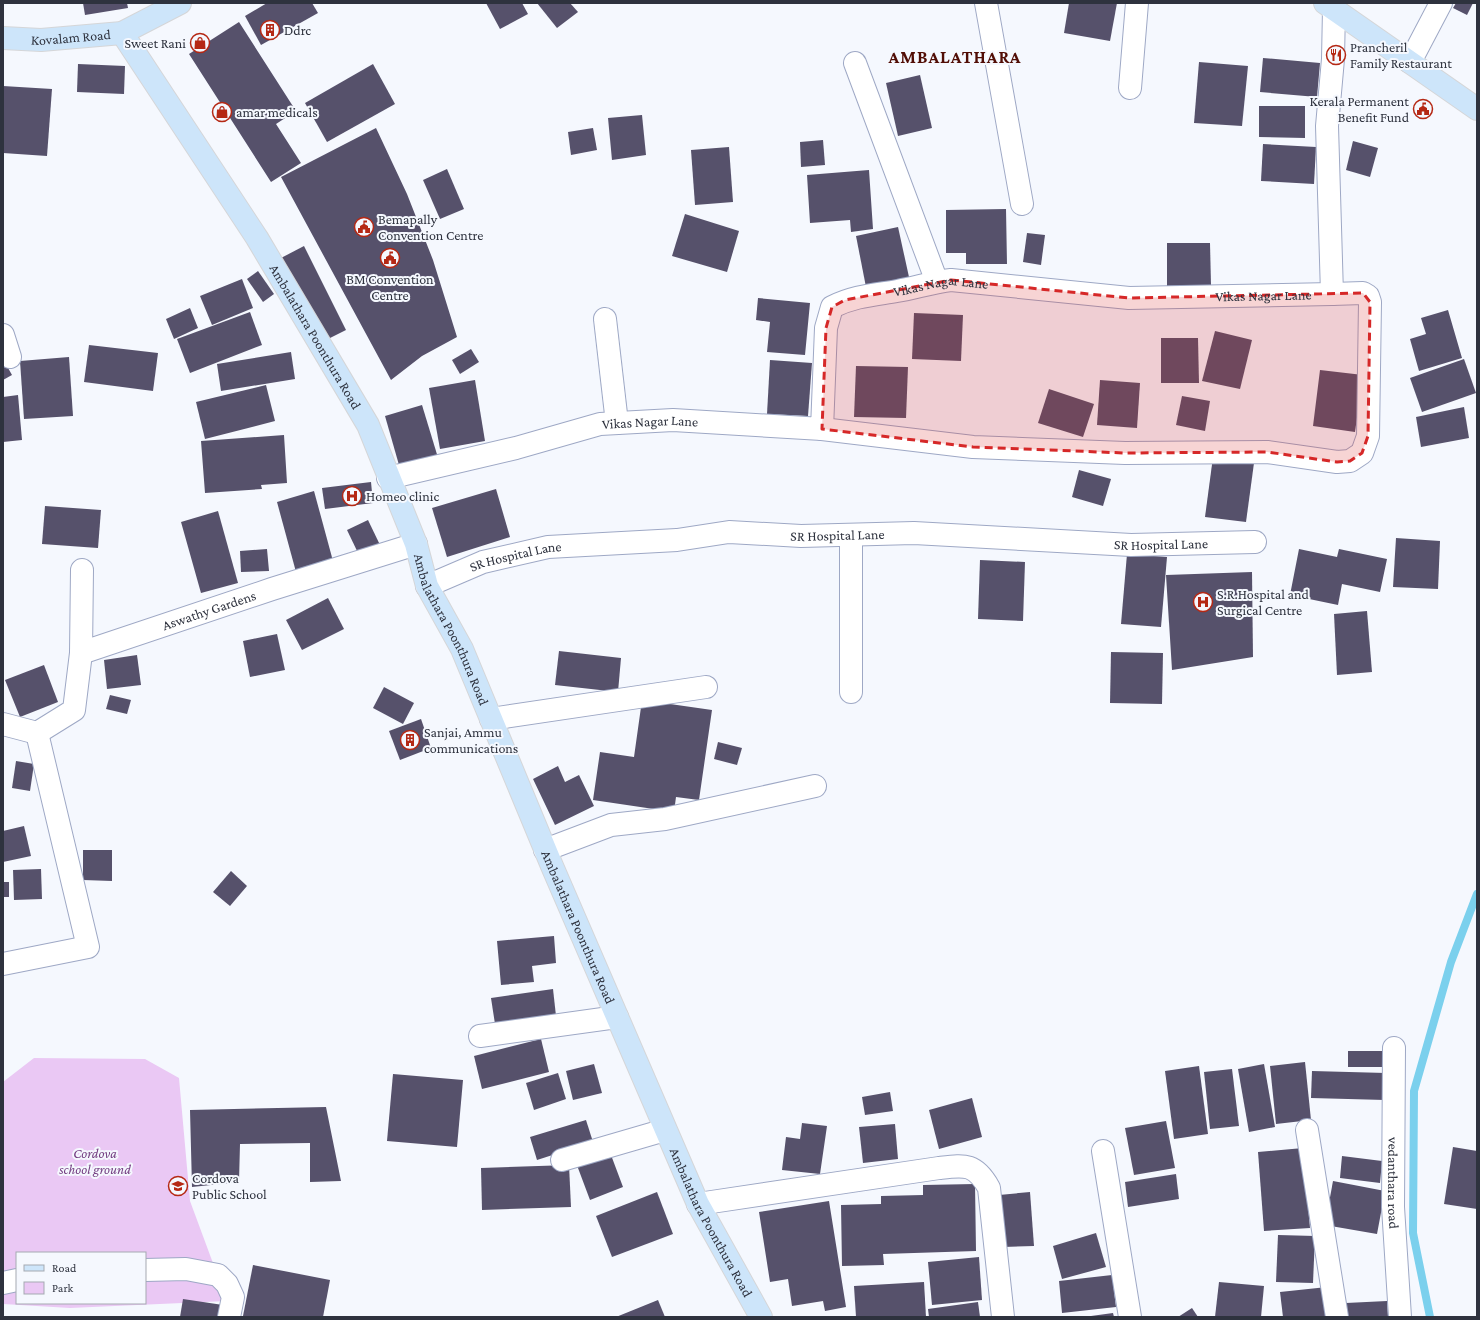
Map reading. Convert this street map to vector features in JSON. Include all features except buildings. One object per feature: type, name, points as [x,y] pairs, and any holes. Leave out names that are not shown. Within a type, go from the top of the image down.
[{"type":"main road","name":"Kovalam Road","points":[[3,38],[41,40],[122,33],[180,3]]},
{"type":"main road","points":[[1329,6],[1477,109]]},
{"type":"main road","name":"Ambalathara Poonthura Road","points":[[122,33],[257,238],[368,425],[388,478],[416,544],[427,586],[462,649],[545,850],[665,1130],[698,1204],[761,1317]]},
{"type":"street","points":[[986,3],[1022,204]]},
{"type":"street","points":[[1130,88],[1137,3]]},
{"type":"street","points":[[1410,62],[1442,3]]},
{"type":"street","name":"Vikas Nagar Lane","points":[[388,478],[516,448],[600,424],[673,420],[822,429],[826,328],[832,307],[845,300],[865,296],[951,280],[1129,298],[1332,294],[1327,126],[1333,58],[1329,6]]},
{"type":"street","points":[[855,63],[937,282]]},
{"type":"street","points":[[822,429],[973,447],[1125,453],[1267,452],[1337,462],[1350,460],[1362,453],[1368,436],[1370,302],[1368,296],[1363,293],[1332,294]]},
{"type":"street","points":[[605,319],[617,423]]},
{"type":"street","points":[[3,335],[10,357]]},
{"type":"street","name":"SR Hospital Lane","points":[[427,586],[483,562],[548,547],[677,540],[729,532],[801,536],[914,532],[1131,545],[1255,542]]},
{"type":"street","points":[[851,535],[851,692]]},
{"type":"street","name":"Aswathy Gardens","points":[[81,653],[272,589],[416,544]]},
{"type":"street","points":[[3,724],[37,733],[74,710],[81,653],[82,570]]},
{"type":"street","points":[[491,719],[706,687]]},
{"type":"street","points":[[3,964],[88,947],[37,733]]},
{"type":"street","points":[[545,850],[611,825],[665,819],[815,786]]},
{"type":"street","points":[[480,1036],[617,1017]]},
{"type":"street","name":"vedanthara road","points":[[1394,1048],[1393,1207],[1400,1317]]},
{"type":"street","points":[[562,1160],[665,1130]]},
{"type":"street","points":[[1307,1130],[1338,1317]]},
{"type":"street","points":[[1102,1151],[1130,1317]]},
{"type":"street","points":[[698,1204],[946,1167],[959,1166],[972,1168],[983,1178],[989,1188],[1003,1317]]},
{"type":"street","points":[[146,1270],[186,1269],[218,1275],[227,1284],[233,1297],[229,1317]]},
{"type":"street","points":[[3,1282],[16,1280]]},
{"type":"highlighted area","points":[[951,280],[1129,298],[1363,293],[1370,302],[1368,436],[1362,453],[1350,461],[1337,462],[1267,452],[1125,453],[973,447],[822,429],[826,328],[832,307],[845,300]]},
{"type":"green space","name":"Cordova school ground","points":[[34,1058],[145,1059],[179,1078],[190,1201],[227,1301],[70,1308],[3,1304],[3,1082]]},
{"type":"waterway","points":[[1430,1317],[1413,1233],[1414,1091],[1451,962],[1477,894]]},
{"type":"place","name":"Ddrc","points":[[270,30]]},
{"type":"place","name":"Sweet Rani","points":[[200,43]]},
{"type":"place","name":"Prancheril Family Restaurant","points":[[1336,55]]},
{"type":"place","name":"Kerala Permanent Benefit Fund","points":[[1423,109]]},
{"type":"place","name":"amar medicals","points":[[222,112]]},
{"type":"place","name":"Bemapally Convention Centre","points":[[364,227]]},
{"type":"place","name":"BM Convention Centre","points":[[390,258]]},
{"type":"place","name":"Homeo clinic","points":[[352,496]]},
{"type":"place","name":"S.R.Hospital and Surgical Centre","points":[[1203,602]]},
{"type":"place","name":"Sanjai, Ammu communications","points":[[410,740]]},
{"type":"place","name":"Cordova Public School","points":[[178,1186]]},
{"type":"district","name":"AMBALATHARA","points":[[955,57]]}]
